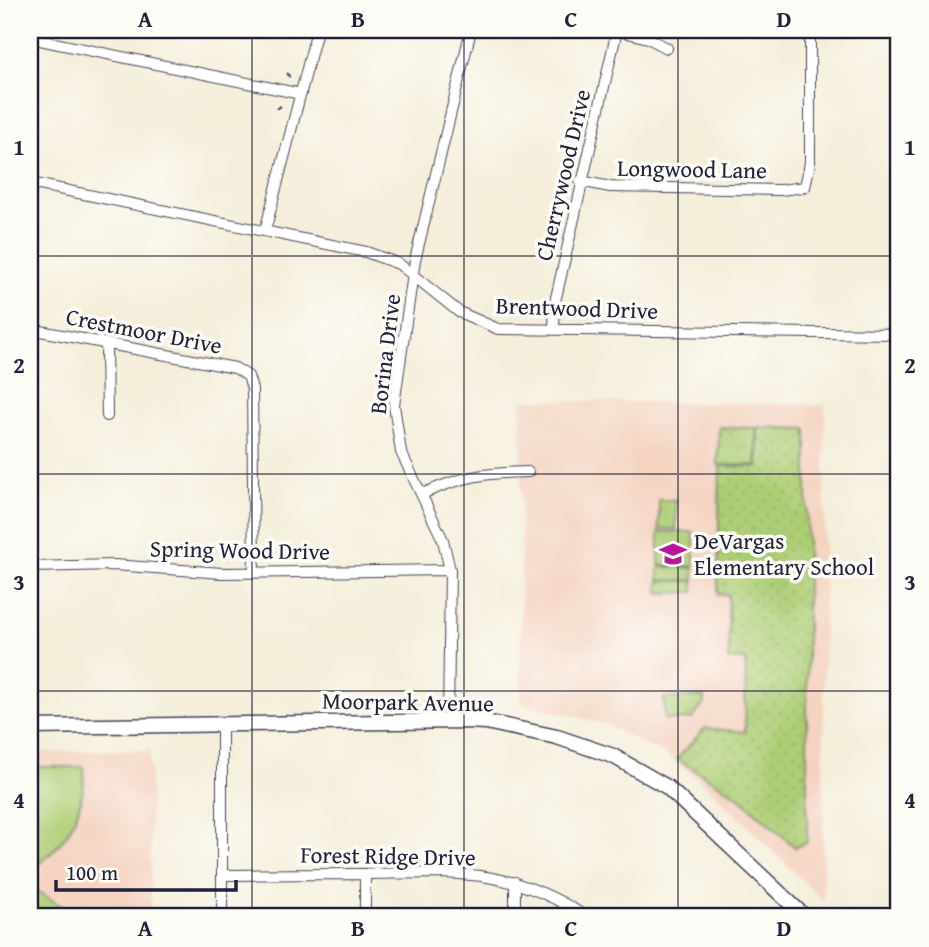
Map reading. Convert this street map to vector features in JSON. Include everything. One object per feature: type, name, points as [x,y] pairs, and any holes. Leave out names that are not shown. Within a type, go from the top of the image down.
[{"type":"main road","name":"Moorpark Avenue","points":[[30,727],[448,721],[485,722],[535,732],[614,756],[667,787],[805,917]]},
{"type":"street","points":[[265,231],[317,30]]},
{"type":"street","name":"Borina Drive","points":[[448,721],[450,570],[443,540],[401,452],[394,405],[414,274],[471,30]]},
{"type":"street","points":[[617,30],[648,38],[667,48]]},
{"type":"street","name":"Cherrywood Drive","points":[[554,329],[555,302],[580,181],[617,30]]},
{"type":"street","name":"Longwood Lane","points":[[580,181],[610,187],[780,190],[804,187],[810,163],[810,30]]},
{"type":"street","points":[[30,38],[301,94]]},
{"type":"street","name":"Brentwood Drive","points":[[30,183],[366,252],[396,262],[414,274],[458,313],[498,329],[899,334]]},
{"type":"street","name":"Crestmoor Drive","points":[[30,329],[234,368],[248,376],[252,389],[254,573]]},
{"type":"street","points":[[106,344],[107,416]]},
{"type":"street","points":[[422,494],[452,480],[480,473],[528,472]]},
{"type":"street","name":"Spring Wood Drive","points":[[30,567],[114,565],[181,571],[254,573],[450,570]]},
{"type":"street","points":[[222,724],[222,917]]},
{"type":"street","name":"Forest Ridge Drive","points":[[222,875],[451,871],[515,882],[555,896],[586,917]]},
{"type":"street","points":[[365,874],[365,917]]},
{"type":"street","points":[[515,882],[515,917]]},
{"type":"path","points":[[287,73],[290,78]]},
{"type":"path","points":[[277,109],[282,105]]},
{"type":"shaded area","name":"DeVargas Elementary School","points":[[521,400],[825,405],[823,901],[710,789],[668,756],[604,724],[521,703]]},
{"type":"shaded area","points":[[150,750],[151,917],[30,917],[30,752]]},
{"type":"green space","points":[[719,427],[756,428],[756,465],[718,465]]},
{"type":"green space","points":[[758,427],[807,429],[807,842],[795,847],[738,796],[677,759],[705,728],[745,732],[746,660],[729,659],[728,595],[718,594],[720,466],[758,467]]},
{"type":"green space","points":[[659,500],[676,500],[676,529],[659,529]]},
{"type":"green space","points":[[659,532],[694,532],[694,566],[659,565]]},
{"type":"green space","points":[[659,567],[694,568],[694,580],[659,580]]},
{"type":"green space","points":[[659,581],[694,581],[694,592],[659,593]]},
{"type":"green space","points":[[704,697],[704,704],[692,719],[665,720],[664,698]]},
{"type":"green space","points":[[30,767],[84,767],[84,783],[77,812],[63,839],[43,861],[30,870]]},
{"type":"green space","points":[[30,887],[62,906],[62,917],[30,917]]},
{"type":"place","name":"DeVargas Elementary School","points":[[673,554]]}]
